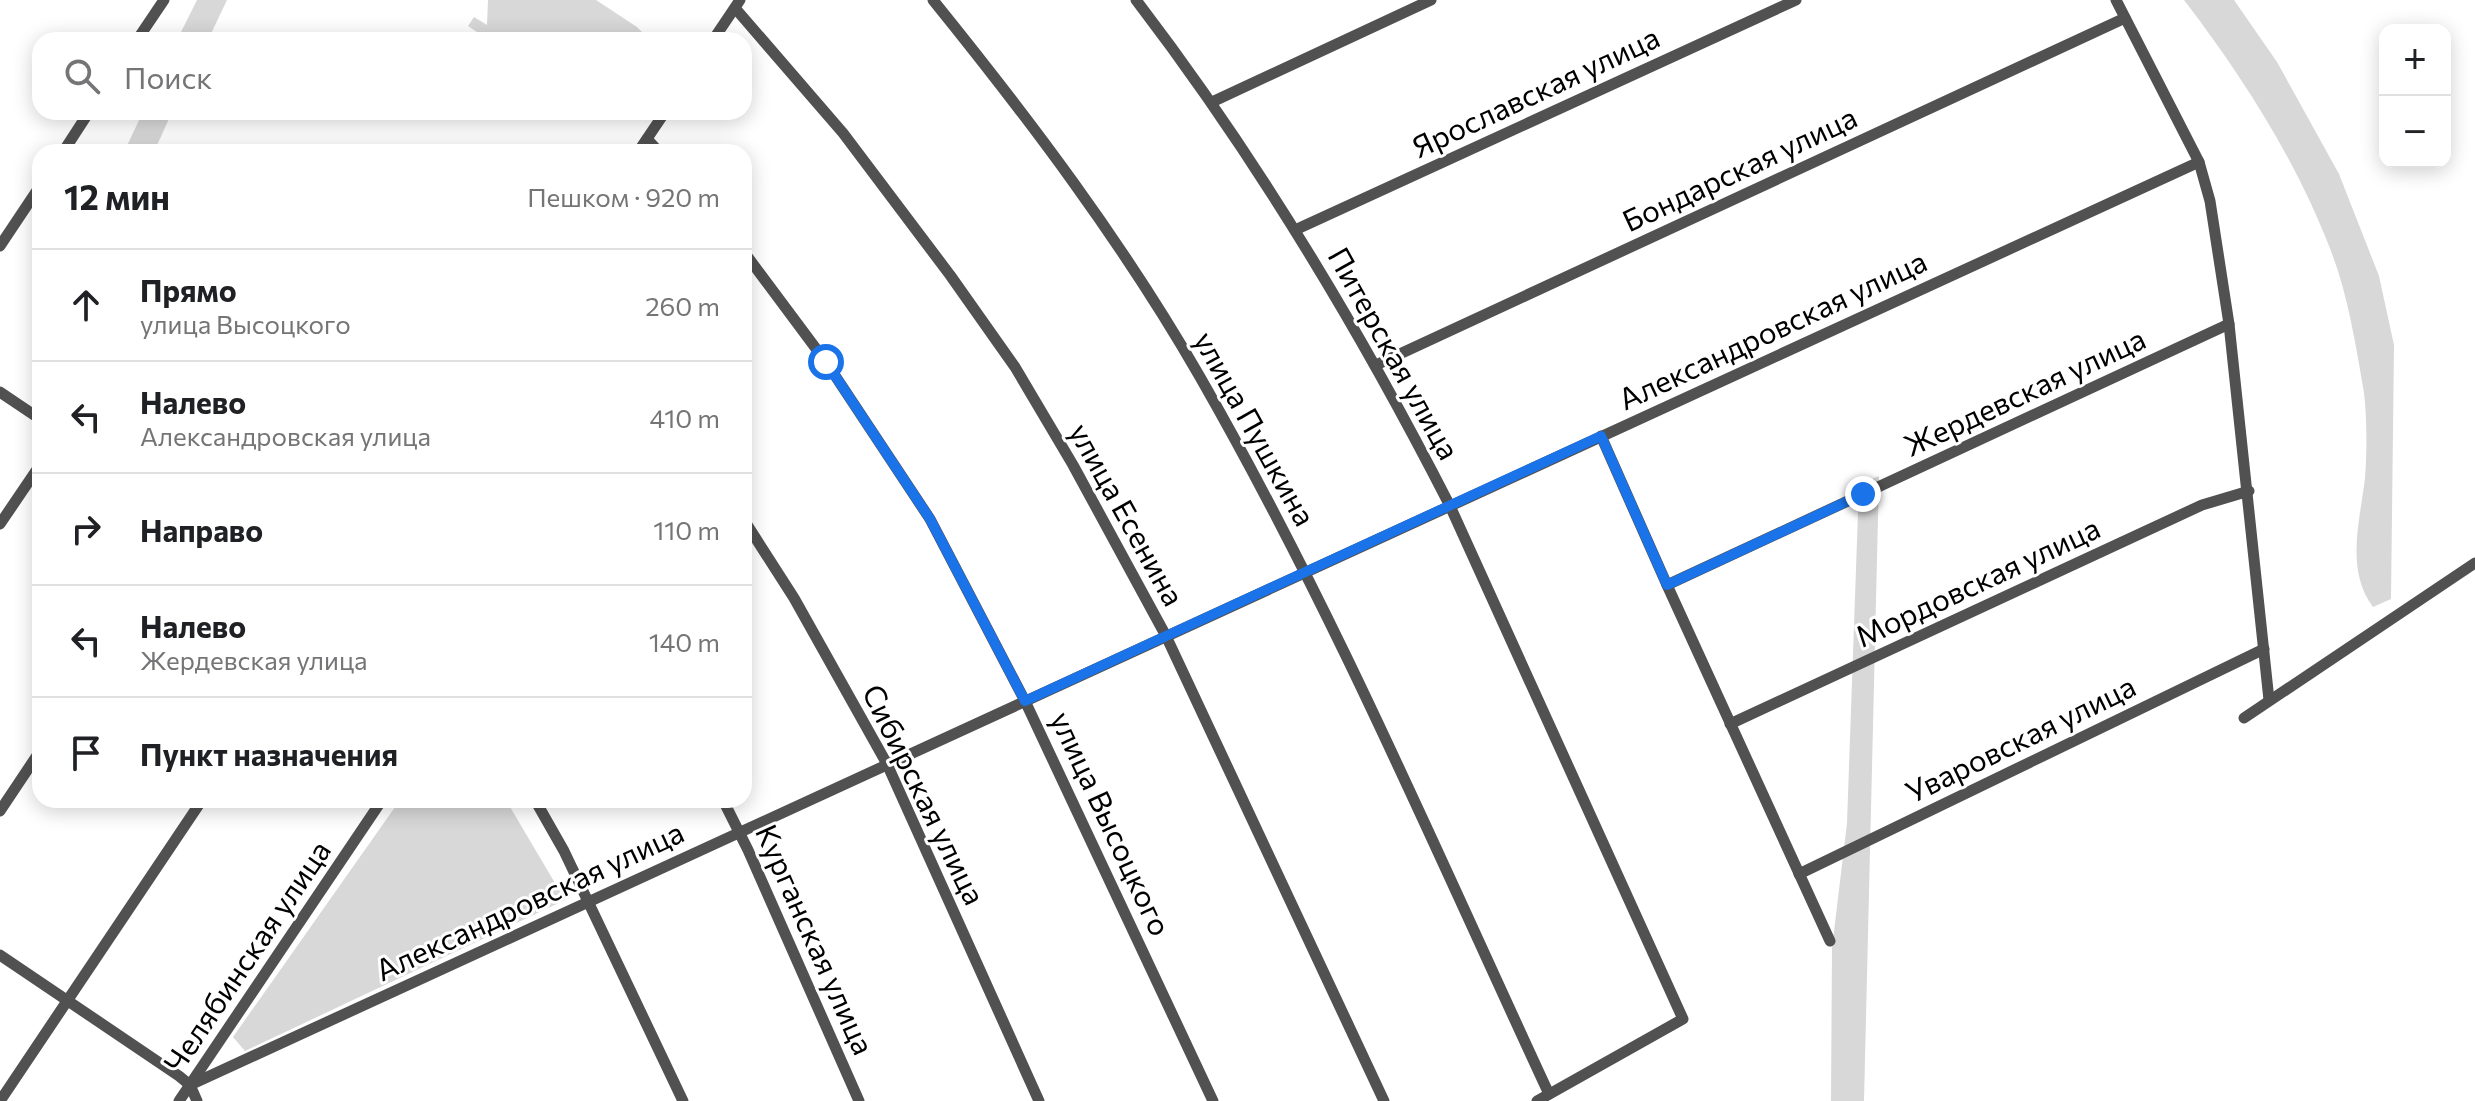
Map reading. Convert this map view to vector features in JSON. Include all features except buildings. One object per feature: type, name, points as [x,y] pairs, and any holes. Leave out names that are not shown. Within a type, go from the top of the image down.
[{"type":"street","points":[[142,32],[164,0]]},
{"type":"street","name":"улица Пушкина","points":[[933,0],[1033,125],[1149,294],[1200,376],[1306,572],[1549,1094]]},
{"type":"street","name":"Питерская улица","points":[[1136,0],[1212,102],[1295,230],[1376,365],[1450,506],[1683,1019],[1549,1094]]},
{"type":"street","points":[[1212,102],[1431,0]]},
{"type":"street","name":"Ярославская улица","points":[[1295,230],[1796,0]]},
{"type":"street","points":[[2116,0],[2199,162],[2213,214],[2249,491],[2269,700]]},
{"type":"street","points":[[719,32],[738,4]]},
{"type":"street","name":"улица Есенина","points":[[738,4],[843,133],[950,275],[1015,367],[1087,489],[1166,636],[1384,1101]]},
{"type":"street","name":"Бондарская улица","points":[[1376,365],[2125,18]]},
{"type":"street","points":[[68,144],[84,120]]},
{"type":"street","points":[[644,144],[660,120]]},
{"type":"street","points":[[647,139],[652,144]]},
{"type":"street","name":"Александровская улица","points":[[190,1085],[2199,162]]},
{"type":"street","points":[[0,246],[32,198]]},
{"type":"street","name":"улица Высоцкого","points":[[752,263],[826,362],[930,519],[1025,701],[1213,1101]]},
{"type":"street","name":"Жердевская улица","points":[[1667,585],[2229,324]]},
{"type":"street","points":[[0,392],[32,414]]},
{"type":"street","points":[[1601,436],[1830,941]]},
{"type":"street","points":[[0,524],[32,477]]},
{"type":"street","name":"Мордовская улица","points":[[1730,724],[2202,505],[2249,491]]},
{"type":"street","name":"Сибирская улица","points":[[752,532],[794,598],[887,764],[1039,1101]]},
{"type":"street","points":[[2244,718],[2475,563]]},
{"type":"street","name":"Уваровская улица","points":[[1799,874],[2264,649]]},
{"type":"street","points":[[0,811],[32,763]]},
{"type":"street","points":[[0,1101],[197,808]]},
{"type":"street","name":"Челябинская улица","points":[[179,1101],[377,808]]},
{"type":"street","points":[[540,808],[564,851],[683,1101]]},
{"type":"street","name":"Курганская улица","points":[[727,808],[859,1101]]},
{"type":"street","points":[[0,955],[190,1085],[197,1101]]},
{"type":"street","points":[[1537,1101],[1549,1094]]},
{"type":"shaded area","points":[[197,0],[227,0],[212,32],[181,32]]},
{"type":"shaded area","points":[[488,0],[596,0],[642,32],[477,32],[468,26],[474,17],[487,25]]},
{"type":"shaded area","points":[[2184,0],[2234,0],[2277,62],[2339,174],[2379,276],[2394,345],[2391,599],[2373,607],[2364,592],[2357,561],[2366,458],[2364,393],[2351,321],[2337,268],[2317,217],[2285,152],[2247,89]]},
{"type":"shaded area","points":[[139,120],[168,120],[158,144],[128,144]]},
{"type":"shaded area","points":[[1879,476],[1864,1101],[1831,1101],[1832,948],[1847,823],[1859,484]]},
{"type":"shaded area","points":[[394,808],[511,808],[565,900],[245,1051],[233,1037]]},
{"type":"route","points":[[826,362],[930,519],[1025,701],[1601,436],[1667,585],[1863,494]]}]
